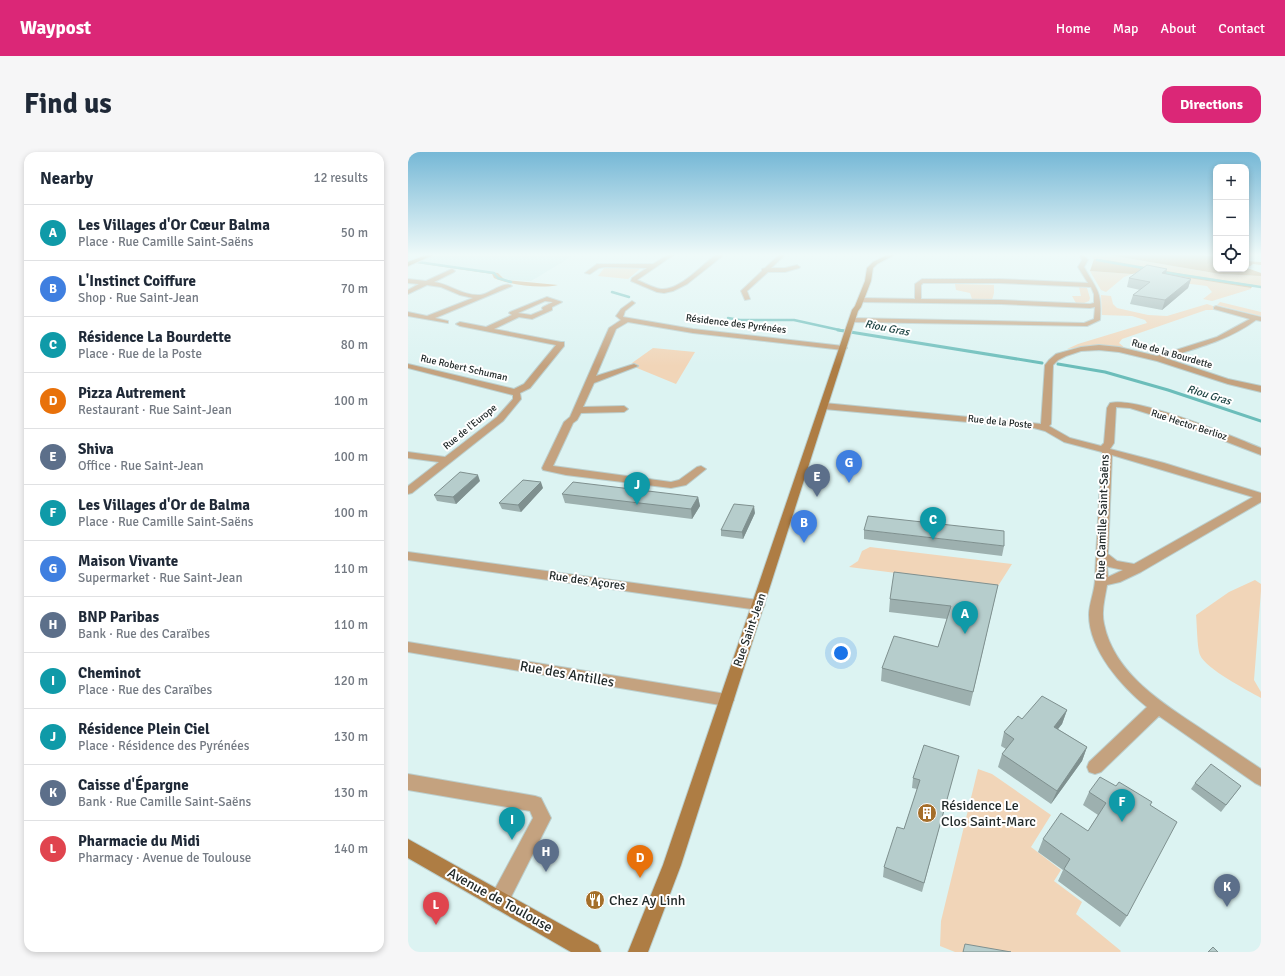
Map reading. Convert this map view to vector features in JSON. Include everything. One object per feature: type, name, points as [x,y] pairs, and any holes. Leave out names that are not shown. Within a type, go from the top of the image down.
[{"type":"street","points":[[456,291],[462,294],[480,297]]},
{"type":"street","points":[[428,318],[495,291]]},
{"type":"street","points":[[744,291],[747,299]]},
{"type":"street","name":"Rue Saint-Jean","points":[[638,952],[672,865],[855,310],[865,300],[869,291]]},
{"type":"street","points":[[918,291],[918,300]]},
{"type":"street","points":[[1000,291],[1000,296]]},
{"type":"street","points":[[852,320],[1085,325],[1097,320],[1098,307],[1096,304],[1098,301],[1096,291]]},
{"type":"street","points":[[865,300],[918,300],[1000,296],[1090,306],[1096,304]]},
{"type":"street","points":[[530,305],[545,308],[550,309],[532,318],[512,314],[530,305],[547,299],[559,302],[545,308]]},
{"type":"street","points":[[627,320],[619,316],[623,310],[632,303]]},
{"type":"street","points":[[1216,308],[1258,318]]},
{"type":"street","points":[[408,314],[446,322]]},
{"type":"street","points":[[487,329],[518,315]]},
{"type":"street","points":[[1155,359],[1205,344],[1230,334],[1258,318]]},
{"type":"street","points":[[627,320],[613,328],[591,375],[590,381],[574,418],[569,422],[547,468],[566,472],[671,485],[682,483],[701,470]]},
{"type":"street","name":"Résidence des Pyrénées","points":[[627,320],[642,321],[693,331],[843,348]]},
{"type":"street","points":[[460,324],[561,344],[527,386],[515,392]]},
{"type":"street","name":"Rue de la Bourdette","points":[[1043,427],[1046,424],[1049,364],[1054,358],[1069,352],[1091,348],[1127,351],[1216,378],[1261,389]]},
{"type":"street","name":"Rue Robert Schuman","points":[[408,366],[515,392]]},
{"type":"street","points":[[590,381],[634,366]]},
{"type":"street","name":"Rue de l'Europe","points":[[408,491],[500,420],[517,399],[518,395],[515,392]]},
{"type":"street","name":"Rue Camille Saint-Saëns","points":[[1115,404],[1111,408],[1109,443],[1105,448],[1101,555],[1102,582],[1096,599],[1095,611],[1097,626],[1102,639],[1121,672],[1157,708],[1261,778]]},
{"type":"street","name":"Rue Hector Berlioz","points":[[1115,404],[1125,405],[1202,427],[1261,452]]},
{"type":"street","name":"Rue de la Poste","points":[[824,406],[1012,422],[1043,427],[1067,440],[1160,465],[1261,496]]},
{"type":"street","points":[[577,410],[624,409]]},
{"type":"street","points":[[408,455],[447,460]]},
{"type":"street","points":[[1102,582],[1116,579],[1137,569],[1261,496]]},
{"type":"street","points":[[1101,555],[1113,564],[1137,569]]},
{"type":"street","name":"Rue des Açores","points":[[412,556],[758,605]]},
{"type":"street","name":"Rue des Antilles","points":[[408,647],[726,700]]},
{"type":"street","points":[[1095,766],[1157,708]]},
{"type":"street","points":[[408,782],[535,804],[542,818],[499,900]]},
{"type":"street","name":"Avenue de Toulouse","points":[[408,848],[591,952]]},
{"type":"shaded area","points":[[962,291],[994,291],[992,300],[972,299],[970,293]]},
{"type":"shaded area","points":[[1080,291],[1088,291],[1090,298],[1089,301],[1084,303],[1076,303],[1072,296],[1081,296]]},
{"type":"shaded area","points":[[1243,291],[1212,301],[1203,299],[1212,292]]},
{"type":"shaded area","points":[[1101,295],[1111,296],[1113,304],[1117,308],[1148,315],[1167,316],[1207,304],[1216,307],[1213,308],[1217,310],[1206,310],[1122,339],[1119,343],[1125,348],[1083,347],[1067,349],[1078,344],[1147,323],[1145,320],[1132,316],[1102,315]]},
{"type":"shaded area","points":[[1220,302],[1261,312],[1261,316],[1217,305]]},
{"type":"shaded area","points":[[653,348],[695,352],[676,384],[637,368],[632,363]]},
{"type":"shaded area","points":[[870,547],[1012,564],[998,586],[849,567],[858,561],[862,551]]},
{"type":"shaded area","points":[[1255,580],[1261,584],[1261,591],[1254,680],[1261,692],[1261,698],[1218,673],[1204,661],[1199,651],[1196,615],[1229,592]]},
{"type":"shaded area","points":[[978,769],[992,774],[1051,815],[1031,847],[1061,870],[1054,881],[1082,902],[1076,914],[1121,951],[1120,952],[955,952],[940,946],[941,921]]},
{"type":"building","points":[[1138,291],[1176,291],[1165,300],[1133,295]]},
{"type":"building","points":[[460,472],[478,475],[453,497],[434,495]]},
{"type":"building","points":[[523,480],[541,482],[518,505],[499,503]]},
{"type":"building","points":[[573,482],[698,497],[691,509],[562,494]]},
{"type":"building","points":[[734,504],[754,506],[742,532],[721,530]]},
{"type":"building","points":[[868,516],[1004,531],[1004,546],[864,530]]},
{"type":"building","points":[[894,572],[998,585],[973,692],[882,668],[894,636],[938,647],[951,606],[890,599]]},
{"type":"building","points":[[1042,696],[1067,710],[1054,727],[1087,747],[1057,791],[1002,754],[1014,739],[1004,732],[1018,716],[1022,719]]},
{"type":"building","name":"Résidence Le Clos Saint-Marc","points":[[924,745],[959,756],[924,883],[884,867],[897,827],[904,829],[920,780],[913,778]]},
{"type":"building","points":[[1211,764],[1241,786],[1226,805],[1195,783]]},
{"type":"building","points":[[1100,777],[1116,786],[1119,782],[1152,802],[1150,805],[1177,822],[1127,916],[1064,869],[1070,859],[1043,839],[1061,813],[1088,831],[1106,803],[1089,792]]},
{"type":"building","points":[[965,944],[1011,952],[963,952]]},
{"type":"building","points":[[1213,947],[1218,952],[1208,952]]},
{"type":"waterway","name":"Riou Gras","points":[[612,292],[629,297]]},
{"type":"waterway","name":"Riou Gras","points":[[728,318],[740,320],[794,320],[843,331]]},
{"type":"waterway","name":"Riou Gras","points":[[838,330],[843,331]]},
{"type":"waterway","name":"Riou Gras","points":[[843,331],[1042,363]]},
{"type":"waterway","name":"Riou Gras","points":[[1058,364],[1105,372],[1168,390],[1261,421]]},
{"type":"place","name":"Maison Vivante","points":[[849,483]]},
{"type":"place","name":"Shiva","points":[[817,497]]},
{"type":"place","name":"Résidence Plein Ciel","points":[[637,505]]},
{"type":"place","name":"Résidence La Bourdette","points":[[933,540]]},
{"type":"place","name":"L'Instinct Coiffure","points":[[804,543]]},
{"type":"place","name":"Les Villages d'Or Cœur Balma","points":[[965,634]]},
{"type":"place","name":"Résidence Le Clos Saint-Marc","points":[[927,813]]},
{"type":"place","name":"Les Villages d'Or de Balma","points":[[1122,822]]},
{"type":"place","name":"Cheminot","points":[[512,840]]},
{"type":"place","name":"BNP Paribas","points":[[546,872]]},
{"type":"place","name":"Pizza Autrement","points":[[640,878]]},
{"type":"place","name":"Chez Ay Linh","points":[[595,900]]},
{"type":"place","name":"Caisse d'Épargne","points":[[1227,907]]},
{"type":"place","name":"Pharmacie du Midi","points":[[436,925]]}]
